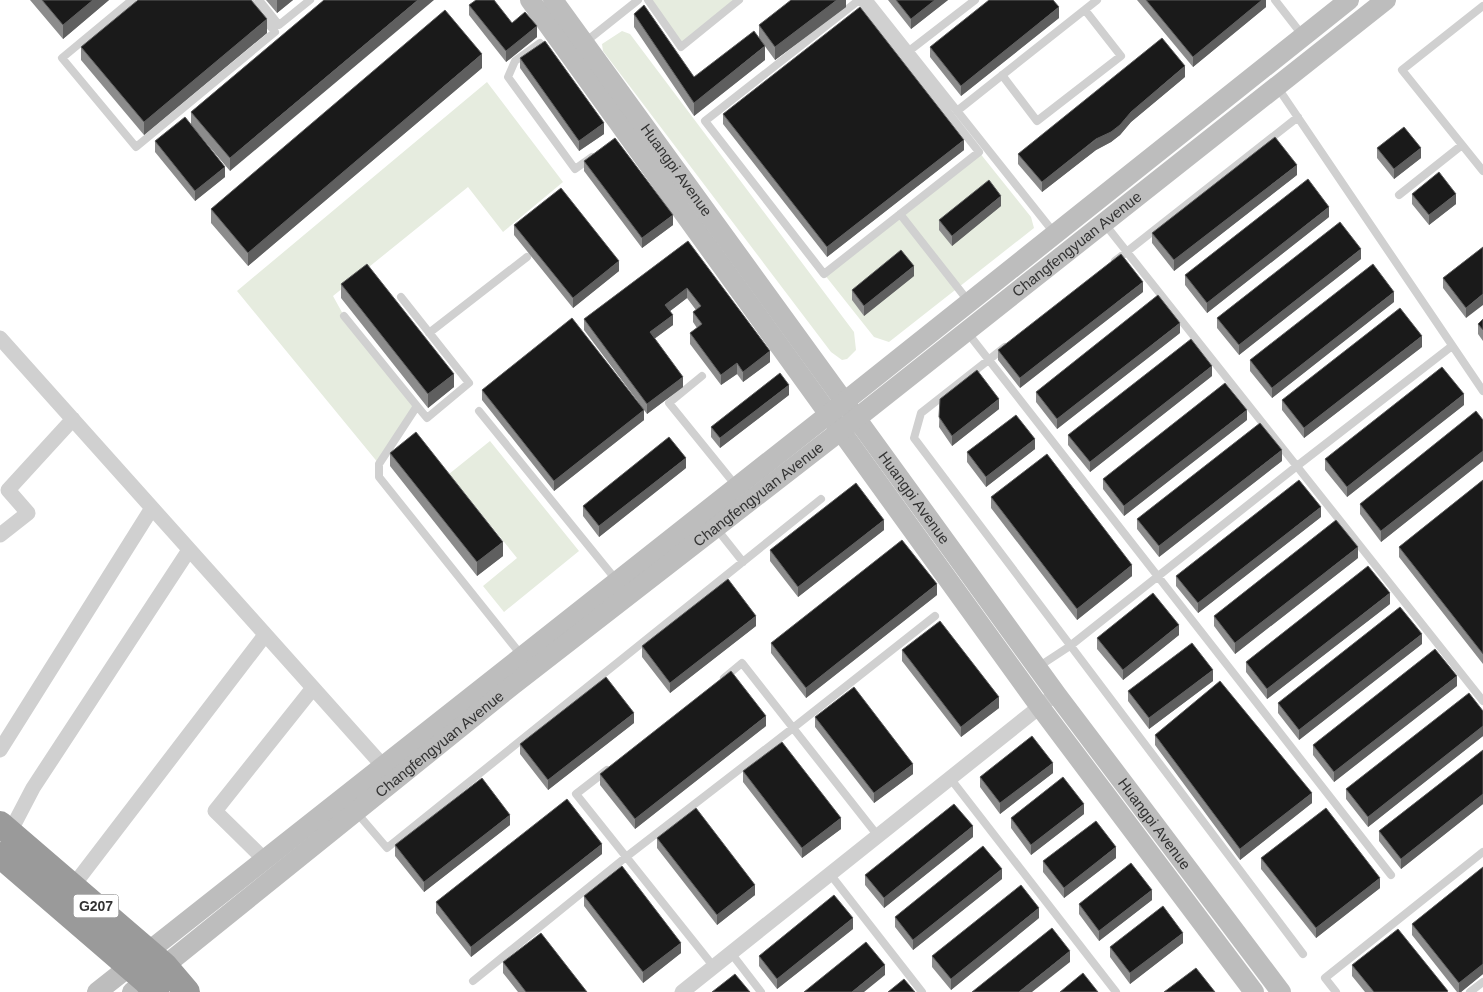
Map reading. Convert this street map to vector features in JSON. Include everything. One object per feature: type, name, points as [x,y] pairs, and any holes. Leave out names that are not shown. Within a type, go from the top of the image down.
[{"type":"highway","name":"G207","points":[[3,837],[72,886],[146,975]]},
{"type":"highway","name":"G207","points":[[3,837],[146,975],[187,992]]},
{"type":"main road","name":"Huangpi Avenue","points":[[530,0],[622,135],[841,430],[1040,707],[1251,990]]},
{"type":"main road","name":"Huangpi Avenue","points":[[553,0],[1057,695],[1281,992]]},
{"type":"main road","name":"Changfengyuan Avenue","points":[[146,975],[265,860],[1349,0]]},
{"type":"main road","name":"Changfengyuan Avenue","points":[[97,992],[146,975],[967,332],[1386,0]]},
{"type":"street","points":[[0,338],[383,766]]},
{"type":"street","points":[[0,534],[28,513],[8,490],[73,419]]},
{"type":"street","points":[[0,750],[152,508]]},
{"type":"street","points":[[3,837],[189,550]]},
{"type":"street","points":[[72,886],[265,634]]},
{"type":"street","points":[[265,860],[215,811],[313,688]]},
{"type":"street","points":[[682,992],[1057,695]]},
{"type":"lane","points":[[132,0],[62,58],[136,147],[275,32],[249,0]]},
{"type":"lane","points":[[259,0],[279,25],[310,0]]},
{"type":"lane","points":[[584,43],[638,0]]},
{"type":"lane","points":[[648,0],[682,47],[740,0]]},
{"type":"lane","points":[[860,0],[979,152],[900,214],[824,274],[704,121],[860,0]]},
{"type":"lane","points":[[869,0],[1055,234]]},
{"type":"lane","points":[[909,51],[975,0]]},
{"type":"lane","points":[[957,111],[1097,0]]},
{"type":"lane","points":[[1275,0],[1303,36]]},
{"type":"lane","points":[[1483,6],[1402,70],[1483,171]]},
{"type":"lane","points":[[1002,75],[1037,121],[1121,56],[1085,10]]},
{"type":"lane","points":[[540,43],[515,61],[508,77],[575,169],[597,153]]},
{"type":"lane","points":[[1277,86],[1483,391]]},
{"type":"lane","points":[[1111,263],[1298,117]]},
{"type":"lane","points":[[1399,195],[1462,145]]},
{"type":"lane","points":[[900,214],[969,302]]},
{"type":"lane","points":[[1104,223],[1483,701]]},
{"type":"lane","points":[[429,333],[527,257]]},
{"type":"lane","points":[[344,316],[426,418],[469,383],[401,297]]},
{"type":"lane","points":[[967,332],[1391,875]]},
{"type":"lane","points":[[1011,342],[921,413],[914,438],[1303,954]]},
{"type":"lane","points":[[1038,667],[1070,646],[1452,346]]},
{"type":"lane","points":[[702,376],[669,403],[737,487]]},
{"type":"lane","points":[[417,406],[379,464],[379,477],[522,656]]},
{"type":"lane","points":[[479,411],[618,581]]},
{"type":"lane","points":[[356,811],[386,848],[820,500]]},
{"type":"lane","points":[[716,528],[742,562]]},
{"type":"lane","points":[[473,981],[626,857],[934,616]]},
{"type":"lane","points":[[720,681],[742,663],[878,836]]},
{"type":"lane","points":[[614,764],[576,794],[714,967]]},
{"type":"lane","points":[[950,778],[1116,992]]},
{"type":"lane","points":[[1336,992],[1325,978],[1483,852]]},
{"type":"lane","points":[[830,874],[922,992]]},
{"type":"lane","points":[[731,953],[761,992]]},
{"type":"lane","points":[[1470,992],[1483,982]]},
{"type":"shaded area","points":[[648,0],[739,0],[681,47]]},
{"type":"shaded area","points":[[622,31],[630,34],[854,332],[856,350],[847,359],[842,360],[831,352],[603,51],[602,44]]},
{"type":"shaded area","points":[[487,82],[563,182],[503,232],[468,187],[333,296],[344,316],[417,406],[379,464],[237,291]]},
{"type":"shaded area","points":[[979,152],[1031,217],[1034,228],[889,342],[874,337],[824,274]]},
{"type":"shaded area","points":[[490,441],[579,551],[504,612],[483,586],[517,558],[449,474]]},
{"type":"building","points":[[42,0],[93,0],[63,25]]},
{"type":"building","points":[[138,0],[251,0],[267,19],[144,122],[81,47]]},
{"type":"building","points":[[324,0],[418,0],[230,158],[191,112]]},
{"type":"building","points":[[476,0],[494,0],[512,23],[525,12],[537,26],[506,51],[469,5]]},
{"type":"building","points":[[791,0],[837,0],[775,47],[759,25]]},
{"type":"building","points":[[896,0],[935,0],[911,19]]},
{"type":"building","points":[[989,0],[1053,0],[1059,7],[961,86],[930,47]]},
{"type":"building","points":[[1146,0],[1262,0],[1193,57]]},
{"type":"building","points":[[644,5],[694,77],[754,31],[765,46],[694,103],[634,14]]},
{"type":"building","points":[[860,7],[964,140],[827,247],[723,114]]},
{"type":"building","points":[[445,10],[482,54],[248,253],[211,209]]},
{"type":"building","points":[[1162,38],[1185,66],[1131,112],[1120,125],[1111,132],[1096,139],[1042,182],[1018,154]]},
{"type":"building","points":[[545,41],[604,123],[579,141],[520,58]]},
{"type":"building","points":[[185,117],[225,167],[195,191],[155,141]]},
{"type":"building","points":[[1404,127],[1421,148],[1394,169],[1377,148]]},
{"type":"building","points":[[1275,137],[1297,165],[1174,260],[1152,233]]},
{"type":"building","points":[[615,138],[673,215],[642,238],[584,161]]},
{"type":"building","points":[[1439,172],[1456,194],[1429,215],[1412,194]]},
{"type":"building","points":[[1308,179],[1329,207],[1207,303],[1185,275]]},
{"type":"building","points":[[989,180],[1001,196],[952,236],[939,220]]},
{"type":"building","points":[[561,188],[619,261],[573,298],[514,225]]},
{"type":"building","points":[[1340,222],[1361,249],[1239,345],[1217,318]]},
{"type":"building","points":[[688,241],[770,351],[743,372],[737,363],[721,375],[690,333],[702,324],[693,312],[701,306],[687,288],[665,305],[673,315],[650,332],[683,377],[647,404],[584,319]]},
{"type":"building","points":[[1483,247],[1483,294],[1466,308],[1443,278]]},
{"type":"building","points":[[901,250],[914,266],[864,306],[852,290]]},
{"type":"building","points":[[1121,254],[1143,282],[1020,378],[998,350]]},
{"type":"building","points":[[367,264],[454,374],[428,394],[341,284]]},
{"type":"building","points":[[1373,264],[1394,292],[1272,388],[1250,360]]},
{"type":"building","points":[[1158,295],[1180,323],[1057,419],[1036,392]]},
{"type":"building","points":[[1400,308],[1422,336],[1304,428],[1282,400]]},
{"type":"building","points":[[572,318],[644,410],[554,481],[482,390]]},
{"type":"building","points":[[1483,319],[1483,330],[1478,324]]},
{"type":"building","points":[[1191,339],[1212,366],[1090,462],[1068,435]]},
{"type":"building","points":[[1442,367],[1464,394],[1347,487],[1325,459]]},
{"type":"building","points":[[977,370],[999,399],[952,436],[939,417],[940,399]]},
{"type":"building","points":[[780,373],[789,385],[720,438],[711,427]]},
{"type":"building","points":[[1225,383],[1247,410],[1124,506],[1103,479]]},
{"type":"building","points":[[1476,411],[1483,420],[1483,451],[1381,531],[1360,504]]},
{"type":"building","points":[[1016,415],[1035,439],[986,477],[967,452]]},
{"type":"building","points":[[1260,423],[1282,450],[1159,546],[1137,519]]},
{"type":"building","points":[[416,432],[503,542],[477,562],[390,453]]},
{"type":"building","points":[[669,437],[686,458],[599,526],[583,506]]},
{"type":"building","points":[[1047,454],[1132,565],[1077,609],[991,497]]},
{"type":"building","points":[[1299,480],[1321,507],[1198,603],[1176,576]]},
{"type":"building","points":[[1483,480],[1483,654],[1399,547]]},
{"type":"building","points":[[856,483],[884,520],[798,587],[770,550]]},
{"type":"building","points":[[1336,520],[1358,547],[1235,643],[1214,616]]},
{"type":"building","points":[[902,540],[937,584],[806,688],[771,643]]},
{"type":"building","points":[[1368,566],[1390,593],[1267,689],[1246,662]]},
{"type":"building","points":[[728,579],[756,616],[670,683],[642,646]]},
{"type":"building","points":[[1153,593],[1179,625],[1123,670],[1097,638]]},
{"type":"building","points":[[1400,607],[1422,634],[1299,730],[1278,703]]},
{"type":"building","points":[[940,621],[999,697],[961,727],[902,650]]},
{"type":"building","points":[[1192,643],[1213,670],[1149,718],[1128,691]]},
{"type":"building","points":[[1435,649],[1457,676],[1334,772],[1313,745]]},
{"type":"building","points":[[731,671],[766,716],[635,819],[600,774]]},
{"type":"building","points":[[606,677],[634,713],[548,780],[520,744]]},
{"type":"building","points":[[1220,681],[1312,793],[1240,849],[1155,735]]},
{"type":"building","points":[[854,687],[913,764],[874,793],[815,717]]},
{"type":"building","points":[[1469,693],[1483,711],[1483,726],[1368,817],[1346,789]]},
{"type":"building","points":[[1032,736],[1053,763],[1000,803],[980,777]]},
{"type":"building","points":[[782,742],[841,818],[802,848],[743,771]]},
{"type":"building","points":[[1483,750],[1483,794],[1401,859],[1379,831]]},
{"type":"building","points":[[1063,777],[1084,804],[1031,845],[1011,818]]},
{"type":"building","points":[[482,778],[510,815],[424,882],[395,845]]},
{"type":"building","points":[[567,799],[602,844],[471,947],[436,902]]},
{"type":"building","points":[[954,804],[973,826],[884,898],[865,875]]},
{"type":"building","points":[[696,808],[755,885],[717,915],[657,838]]},
{"type":"building","points":[[1326,808],[1380,878],[1316,928],[1261,858]]},
{"type":"building","points":[[1096,821],[1116,847],[1064,888],[1043,861]]},
{"type":"building","points":[[983,846],[1002,869],[913,940],[895,917]]},
{"type":"building","points":[[1131,863],[1152,890],[1099,931],[1079,904]]},
{"type":"building","points":[[622,866],[681,943],[643,972],[584,896]]},
{"type":"building","points":[[1483,867],[1483,964],[1459,983],[1412,924]]},
{"type":"building","points":[[1021,885],[1039,908],[951,979],[932,956]]},
{"type":"building","points":[[834,895],[853,918],[777,979],[759,956]]},
{"type":"building","points":[[1163,906],[1183,933],[1130,973],[1110,947]]},
{"type":"building","points":[[1052,928],[1070,951],[1019,992],[972,992]]},
{"type":"building","points":[[1398,929],[1447,992],[1374,992],[1352,965]]},
{"type":"building","points":[[541,933],[587,992],[526,992],[503,962]]},
{"type":"building","points":[[866,942],[885,965],[852,992],[804,992]]},
{"type":"building","points":[[1196,968],[1215,992],[1164,992]]},
{"type":"building","points":[[1083,973],[1098,992],[1060,992]]},
{"type":"building","points":[[735,974],[750,992],[712,992]]},
{"type":"building","points":[[904,979],[915,992],[888,992]]}]
